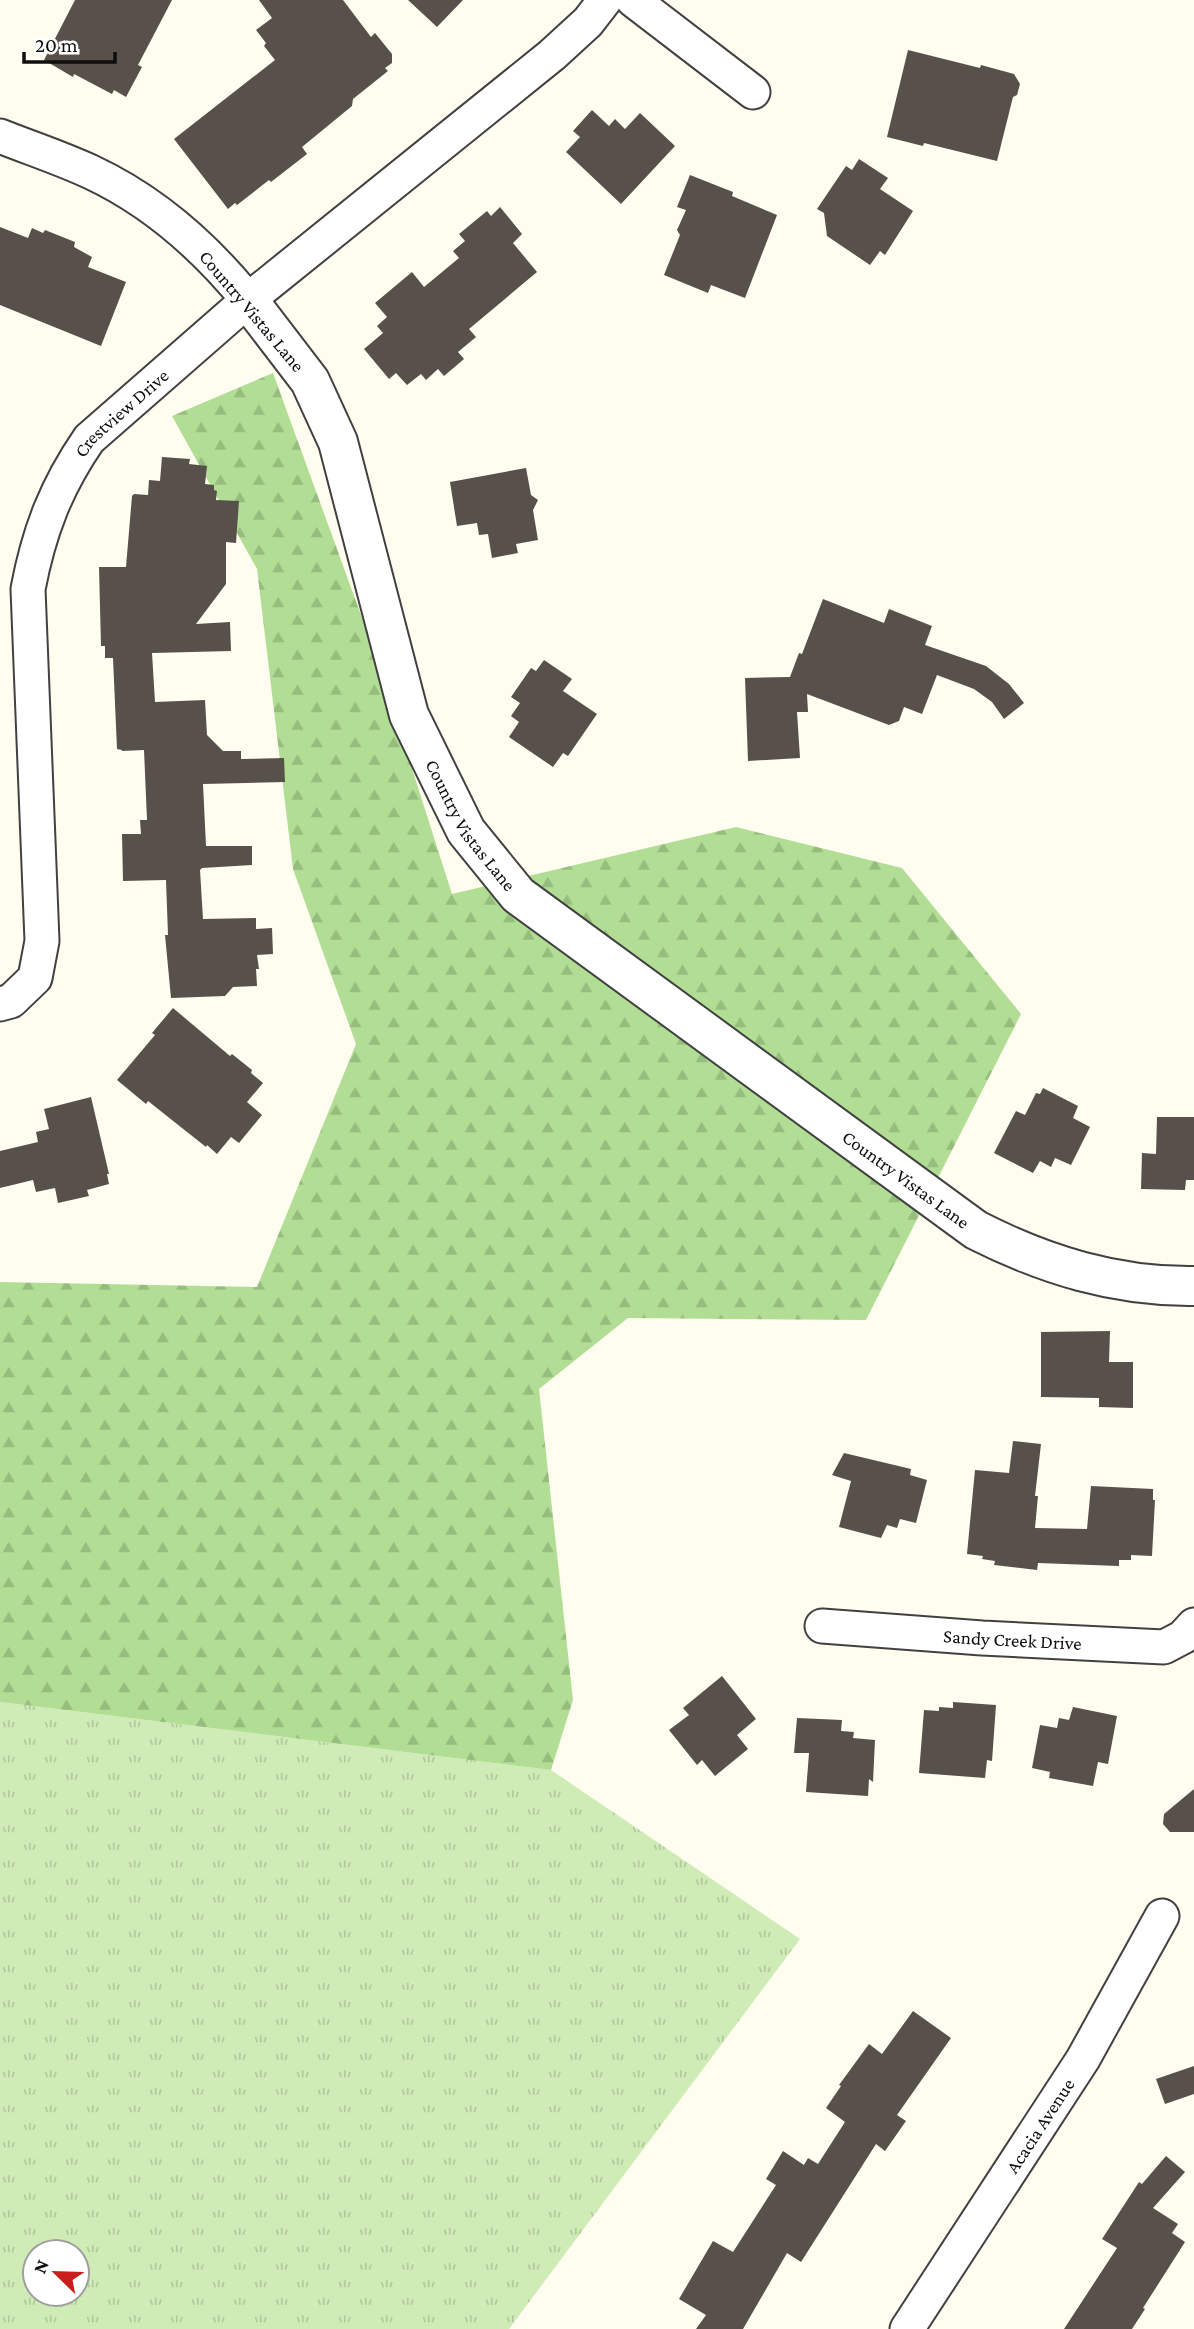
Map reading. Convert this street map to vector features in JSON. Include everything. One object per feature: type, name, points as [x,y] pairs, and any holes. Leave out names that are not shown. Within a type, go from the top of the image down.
[{"type":"street","name":"Crestview Drive","points":[[0,1004],[11,1001],[34,978],[43,941],[14,588],[35,552],[46,516],[73,463],[89,439],[248,300],[552,55],[588,22],[605,0]]},
{"type":"street","points":[[634,0],[754,92]]},
{"type":"street","name":"Country Vistas Lane","points":[[0,136],[90,172],[156,211],[209,255],[248,300],[310,381],[338,442],[409,715],[466,831],[518,895],[976,1230],[1026,1254],[1091,1275],[1132,1283],[1194,1286]]},
{"type":"street","name":"Sandy Creek Drive","points":[[822,1626],[982,1638],[1164,1647],[1183,1637],[1194,1625]]},
{"type":"street","name":"Acacia Avenue","points":[[907,2329],[1083,2059],[1162,1916]]},
{"type":"green space","points":[[273,373],[377,659],[452,894],[736,827],[902,868],[1021,1014],[866,1320],[628,1318],[539,1389],[573,1700],[551,1770],[0,1702],[0,1282],[257,1287],[356,1044],[293,869],[257,569],[172,416]]},
{"type":"green space","points":[[0,1702],[551,1770],[800,1939],[509,2329],[0,2329]]},
{"type":"building","points":[[75,0],[172,0],[138,65],[142,67],[126,97],[114,90],[112,94],[74,74],[73,77],[44,60]]},
{"type":"building","points":[[259,0],[343,0],[371,37],[375,33],[392,54],[392,63],[385,68],[388,71],[353,99],[352,106],[302,147],[307,154],[271,182],[269,180],[228,209],[174,139],[275,60],[256,30],[272,18]]},
{"type":"building","points":[[408,0],[463,0],[437,27]]},
{"type":"building","points":[[908,50],[1014,74],[1020,84],[1017,95],[1013,97],[997,161],[887,137]]},
{"type":"building","points":[[592,110],[609,126],[615,119],[625,129],[640,113],[675,146],[621,204],[566,152],[580,137],[573,131]]},
{"type":"building","points":[[859,159],[888,178],[880,189],[913,211],[885,255],[880,251],[870,265],[827,236],[824,213],[817,209],[846,166],[852,170]]},
{"type":"building","points":[[690,175],[733,192],[732,196],[777,215],[745,298],[711,285],[708,293],[664,275],[680,235],[677,230],[686,210],[677,207]]},
{"type":"building","points":[[500,207],[522,234],[513,243],[537,272],[469,329],[476,337],[458,352],[464,359],[444,376],[438,369],[426,380],[421,374],[407,385],[396,373],[389,379],[364,349],[383,333],[377,326],[387,317],[375,303],[412,272],[424,287],[459,258],[453,251],[465,241],[459,234],[487,211],[491,216]]},
{"type":"building","points":[[0,227],[28,238],[32,228],[43,233],[45,230],[75,242],[74,247],[92,257],[88,267],[126,282],[101,346],[0,305]]},
{"type":"building","points":[[162,457],[190,459],[189,464],[207,466],[205,484],[214,485],[214,490],[217,491],[216,500],[239,501],[236,543],[226,542],[226,584],[196,624],[230,622],[231,651],[152,653],[155,702],[205,700],[207,735],[223,751],[241,751],[241,759],[284,758],[285,782],[203,784],[206,846],[252,846],[252,865],[200,870],[203,919],[256,918],[256,929],[272,928],[273,954],[257,955],[257,986],[233,987],[225,996],[171,998],[165,935],[168,935],[166,880],[123,881],[122,834],[141,834],[140,820],[147,820],[144,750],[117,749],[113,658],[105,658],[105,646],[101,646],[99,567],[126,567],[132,496],[148,495],[149,480],[160,481]]},
{"type":"building","points":[[526,468],[531,495],[538,500],[533,510],[538,540],[516,544],[518,553],[492,558],[488,534],[479,535],[477,523],[457,526],[450,482]]},
{"type":"building","points":[[823,599],[884,623],[889,609],[932,626],[925,645],[986,666],[1009,684],[1024,703],[1004,719],[992,702],[974,689],[937,675],[922,714],[904,707],[899,721],[889,725],[807,694],[808,712],[797,712],[800,758],[748,761],[745,678],[790,677]]},
{"type":"building","points":[[544,660],[572,679],[563,691],[597,714],[568,756],[563,753],[553,767],[509,737],[519,722],[511,716],[520,703],[511,697],[531,668],[536,671]]},
{"type":"building","points":[[173,1008],[230,1056],[232,1054],[252,1070],[251,1073],[263,1083],[247,1102],[262,1115],[239,1143],[231,1137],[217,1154],[117,1080],[155,1035],[152,1033]]},
{"type":"building","points":[[1043,1088],[1078,1106],[1073,1118],[1090,1127],[1071,1165],[1055,1158],[1051,1167],[1040,1161],[1033,1173],[994,1153],[1016,1111],[1025,1115],[1036,1093],[1040,1094]]},
{"type":"building","points":[[91,1097],[109,1184],[87,1190],[89,1196],[58,1203],[55,1188],[36,1192],[33,1180],[0,1188],[0,1151],[38,1142],[36,1132],[49,1129],[44,1109]]},
{"type":"building","points":[[1157,1117],[1194,1117],[1194,1180],[1186,1180],[1185,1190],[1141,1189],[1142,1153],[1156,1154]]},
{"type":"building","points":[[1110,1331],[1109,1362],[1133,1362],[1133,1408],[1099,1407],[1099,1398],[1041,1397],[1041,1332]]},
{"type":"building","points":[[1013,1441],[1041,1444],[1035,1496],[1038,1496],[1035,1528],[1087,1529],[1091,1486],[1153,1489],[1155,1500],[1152,1556],[1131,1555],[1131,1560],[1119,1560],[1119,1566],[1038,1563],[1037,1570],[994,1565],[995,1561],[982,1559],[983,1556],[967,1554],[975,1470],[1009,1473]]},
{"type":"building","points":[[844,1453],[911,1469],[910,1475],[927,1480],[916,1523],[900,1519],[897,1528],[887,1525],[881,1538],[839,1527],[851,1481],[832,1475]]},
{"type":"building","points":[[722,1676],[756,1719],[737,1735],[748,1749],[715,1776],[702,1760],[697,1765],[669,1730],[689,1715],[683,1708]]},
{"type":"building","points":[[953,1702],[996,1705],[992,1761],[987,1760],[985,1778],[919,1773],[924,1710],[953,1708]]},
{"type":"building","points":[[1073,1707],[1117,1716],[1108,1764],[1098,1762],[1093,1786],[1049,1778],[1050,1772],[1032,1768],[1040,1725],[1057,1728],[1059,1718],[1069,1720]]},
{"type":"building","points":[[797,1718],[842,1720],[841,1731],[854,1732],[853,1738],[875,1740],[873,1782],[869,1779],[868,1796],[806,1792],[809,1753],[794,1753]]},
{"type":"building","points":[[1194,1789],[1194,1832],[1170,1832],[1163,1824],[1164,1814]]},
{"type":"building","points":[[913,2011],[951,2038],[897,2115],[906,2121],[885,2151],[876,2144],[801,2262],[787,2253],[743,2329],[696,2329],[706,2315],[679,2299],[713,2241],[733,2252],[776,2185],[766,2179],[783,2151],[804,2165],[808,2158],[818,2164],[845,2122],[826,2108],[841,2086],[839,2085],[869,2044],[882,2054]]},
{"type":"building","points":[[1194,2066],[1194,2094],[1165,2104],[1156,2079]]},
{"type":"building","points":[[1166,2156],[1185,2172],[1153,2208],[1178,2224],[1172,2233],[1185,2242],[1132,2329],[1064,2329],[1117,2248],[1102,2239],[1139,2182],[1142,2184]]}]
